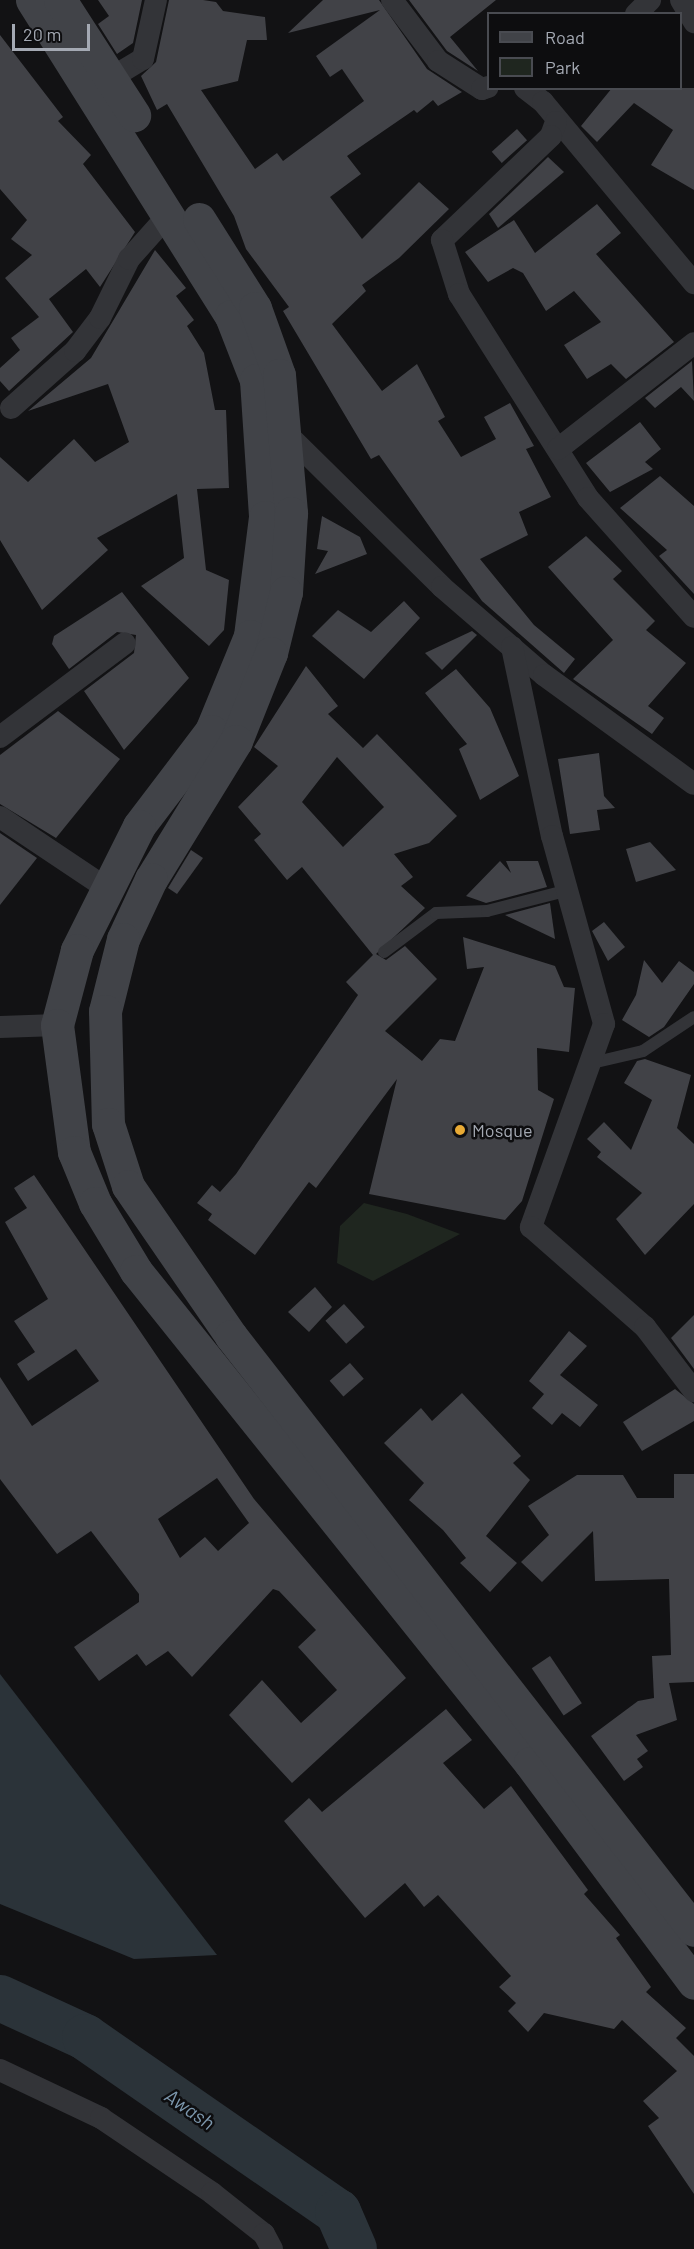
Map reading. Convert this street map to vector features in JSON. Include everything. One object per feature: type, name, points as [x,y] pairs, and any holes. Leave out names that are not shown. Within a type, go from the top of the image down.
[{"type":"main road","points":[[32,0],[128,125],[243,312],[279,375],[288,435],[291,513],[286,592],[271,653],[236,741],[146,889],[123,939],[105,1011],[108,1125],[128,1186],[231,1336],[694,1930]]},
{"type":"main road","points":[[60,0],[111,78],[128,125],[170,213],[243,312],[256,380],[265,517],[250,636],[211,731],[139,826],[77,950],[57,1025],[74,1152],[95,1203],[136,1271],[203,1359],[530,1763],[690,1966]]},
{"type":"main road","points":[[203,1359],[231,1336]]},
{"type":"street","points":[[111,78],[143,58],[156,0]]},
{"type":"street","points":[[392,0],[438,61],[482,89],[487,88]]},
{"type":"street","points":[[638,12],[650,0]]},
{"type":"street","points":[[681,0],[694,22]]},
{"type":"street","points":[[532,90],[550,95],[556,122],[694,283]]},
{"type":"street","points":[[556,122],[550,136],[442,240],[459,294],[588,498],[694,617]]},
{"type":"street","points":[[12,415],[75,351],[100,318],[129,259],[170,213]]},
{"type":"street","points":[[558,449],[694,343]]},
{"type":"street","points":[[288,435],[442,587],[512,647],[694,784]]},
{"type":"street","points":[[0,737],[125,643]]},
{"type":"street","points":[[512,647],[552,836],[569,890],[604,1024],[592,1063],[531,1227],[645,1328],[694,1391]]},
{"type":"street","points":[[0,817],[106,888]]},
{"type":"street","points":[[0,1027],[57,1025]]},
{"type":"street","points":[[0,2070],[101,2118],[212,2193],[264,2234],[272,2249]]},
{"type":"lane","points":[[384,952],[436,913],[487,911],[569,890]]},
{"type":"lane","points":[[592,1063],[643,1051],[694,1017]]},
{"type":"green space","points":[[364,1203],[407,1214],[460,1234],[373,1281],[337,1263],[340,1226]]},
{"type":"shaded area","points":[[0,1674],[217,1955],[134,1959],[0,1904]]},
{"type":"building","points":[[98,0],[142,0],[133,43],[117,54],[98,24],[109,16]]},
{"type":"building","points":[[169,0],[216,2],[223,11],[265,17],[267,40],[247,40],[238,81],[201,90],[255,169],[277,153],[283,161],[364,101],[342,69],[330,77],[316,56],[380,10],[288,33],[323,0],[379,0],[427,69],[462,92],[438,106],[433,100],[417,113],[414,110],[347,156],[361,174],[330,197],[362,239],[419,182],[449,209],[399,258],[362,285],[366,291],[332,324],[382,391],[417,364],[445,417],[438,421],[461,457],[496,439],[484,417],[510,403],[534,446],[526,449],[551,497],[519,512],[528,535],[480,559],[534,625],[575,659],[564,673],[482,601],[379,455],[371,459],[283,311],[289,307],[246,249],[234,216],[167,104],[157,110],[141,76],[156,62]]},
{"type":"building","points":[[409,0],[496,0],[450,37],[478,71],[447,51]]},
{"type":"building","points":[[0,35],[63,117],[58,121],[91,155],[83,164],[135,232],[100,287],[86,269],[49,299],[73,332],[9,391],[0,381],[0,368],[20,350],[11,338],[39,317],[5,278],[32,255],[11,239],[27,220],[0,189]]},
{"type":"building","points":[[694,88],[694,190],[651,165],[673,130],[634,103],[597,142],[581,126],[610,90]]},
{"type":"building","points":[[517,129],[527,140],[502,163],[492,152]]},
{"type":"building","points":[[548,157],[564,172],[498,228],[489,214]]},
{"type":"building","points":[[597,204],[621,233],[596,254],[674,342],[626,379],[611,364],[587,379],[564,345],[601,322],[574,291],[546,311],[523,273],[513,268],[488,282],[465,252],[514,220],[535,253]]},
{"type":"building","points":[[155,250],[186,288],[176,296],[194,320],[187,326],[204,353],[215,410],[226,410],[229,488],[197,489],[206,570],[229,580],[224,630],[209,646],[141,586],[184,558],[177,494],[97,538],[108,550],[42,610],[0,540],[0,457],[28,482],[74,439],[95,462],[129,442],[108,384],[28,411],[91,358]]},
{"type":"building","points":[[692,361],[694,401],[681,387],[655,408],[645,398]]},
{"type":"building","points":[[640,422],[661,449],[645,462],[653,469],[610,492],[586,463]]},
{"type":"building","points":[[660,476],[694,506],[694,594],[659,556],[667,550],[620,508]]},
{"type":"building","points":[[322,516],[360,537],[367,554],[315,574],[328,551],[317,549]]},
{"type":"building","points":[[586,536],[622,571],[613,579],[655,621],[646,630],[686,663],[648,706],[664,718],[652,734],[573,679],[613,640],[548,567]]},
{"type":"building","points":[[122,592],[189,678],[124,750],[84,691],[134,653],[136,635],[117,632],[69,669],[52,644],[54,636]]},
{"type":"building","points":[[404,601],[420,618],[364,679],[312,636],[338,610],[371,632]]},
{"type":"building","points":[[472,631],[477,635],[442,670],[425,653]]},
{"type":"building","points":[[306,666],[338,706],[328,714],[363,748],[377,734],[457,816],[429,843],[394,854],[413,877],[401,886],[425,908],[376,954],[386,960],[405,946],[437,979],[385,1031],[422,1061],[440,1039],[455,1041],[484,967],[467,969],[463,937],[555,966],[564,987],[575,988],[569,1052],[537,1048],[538,1090],[554,1099],[522,1201],[505,1220],[369,1194],[397,1079],[316,1188],[309,1182],[255,1255],[208,1220],[212,1214],[197,1203],[212,1185],[220,1192],[236,1174],[358,995],[346,982],[373,955],[302,867],[287,880],[254,840],[261,834],[238,807],[278,766],[254,747]],"holes":[[[337,757],[384,807],[343,847],[302,802]]]},
{"type":"building","points":[[456,669],[490,708],[519,776],[480,800],[459,749],[467,744],[425,693]]},
{"type":"building","points":[[58,711],[120,759],[56,838],[0,804],[0,755]]},
{"type":"building","points":[[599,753],[604,796],[615,808],[597,810],[600,830],[570,834],[558,759]]},
{"type":"building","points":[[0,833],[37,858],[0,905]]},
{"type":"building","points":[[650,842],[676,870],[636,882],[626,849]]},
{"type":"building","points":[[191,850],[203,858],[177,894],[168,888]]},
{"type":"building","points":[[500,861],[511,873],[506,861],[538,861],[547,887],[486,903],[466,896]]},
{"type":"building","points":[[550,903],[555,939],[505,915]]},
{"type":"building","points":[[604,922],[625,947],[608,961],[592,931]]},
{"type":"building","points":[[644,960],[662,983],[679,961],[694,972],[694,984],[664,1027],[649,1037],[622,1020],[636,995]]},
{"type":"building","points":[[645,1059],[691,1075],[677,1128],[694,1144],[694,1204],[645,1255],[616,1219],[642,1193],[597,1157],[601,1152],[587,1139],[604,1122],[631,1150],[652,1100],[624,1083],[637,1061]]},
{"type":"building","points":[[34,1175],[254,1499],[406,1678],[292,1783],[229,1715],[262,1680],[301,1723],[337,1690],[298,1647],[316,1630],[279,1591],[273,1589],[192,1677],[168,1651],[146,1666],[137,1654],[99,1681],[74,1647],[139,1602],[139,1594],[91,1531],[57,1554],[0,1479],[0,1377],[32,1426],[99,1381],[76,1349],[28,1381],[17,1364],[35,1352],[14,1321],[48,1299],[5,1222],[27,1208],[14,1188]],"holes":[[[217,1478],[249,1523],[218,1551],[205,1537],[180,1558],[158,1519]]]},
{"type":"building","points":[[315,1287],[332,1307],[309,1332],[288,1312]]},
{"type":"building","points":[[344,1304],[365,1327],[346,1344],[325,1321]]},
{"type":"building","points":[[694,1315],[694,1369],[671,1338]]},
{"type":"building","points":[[569,1331],[587,1346],[560,1375],[598,1405],[580,1427],[562,1413],[552,1425],[532,1408],[544,1394],[529,1381]]},
{"type":"building","points":[[350,1363],[364,1379],[343,1397],[330,1381]]},
{"type":"building","points":[[675,1389],[694,1404],[694,1421],[642,1451],[623,1422]]},
{"type":"building","points":[[462,1393],[521,1456],[513,1463],[530,1480],[486,1536],[517,1563],[490,1592],[460,1563],[466,1558],[443,1530],[409,1500],[424,1483],[384,1443],[421,1408],[432,1421]]},
{"type":"building","points":[[674,1474],[694,1474],[694,1682],[669,1683],[677,1720],[636,1735],[648,1751],[637,1759],[643,1767],[624,1781],[591,1736],[638,1701],[654,1698],[652,1656],[671,1655],[669,1579],[595,1581],[593,1531],[542,1582],[521,1562],[549,1535],[528,1506],[577,1475],[623,1475],[637,1498],[674,1498]]},
{"type":"building","points":[[550,1656],[582,1703],[564,1716],[532,1668]]},
{"type":"building","points":[[446,1709],[472,1740],[443,1763],[484,1809],[511,1786],[588,1890],[584,1894],[620,1935],[616,1938],[651,1987],[646,1992],[686,2028],[676,2038],[694,2056],[694,2194],[648,2126],[659,2118],[643,2101],[677,2071],[622,2020],[614,2029],[544,2013],[528,2032],[508,2011],[516,2003],[499,1987],[511,1976],[438,1895],[424,1907],[405,1883],[365,1918],[284,1821],[309,1798],[322,1812]]},
{"type":"waterway","name":"Awash","points":[[0,1998],[85,2037],[338,2212],[354,2249]]},
{"type":"place","name":"Mosque","points":[[460,1130]]}]
